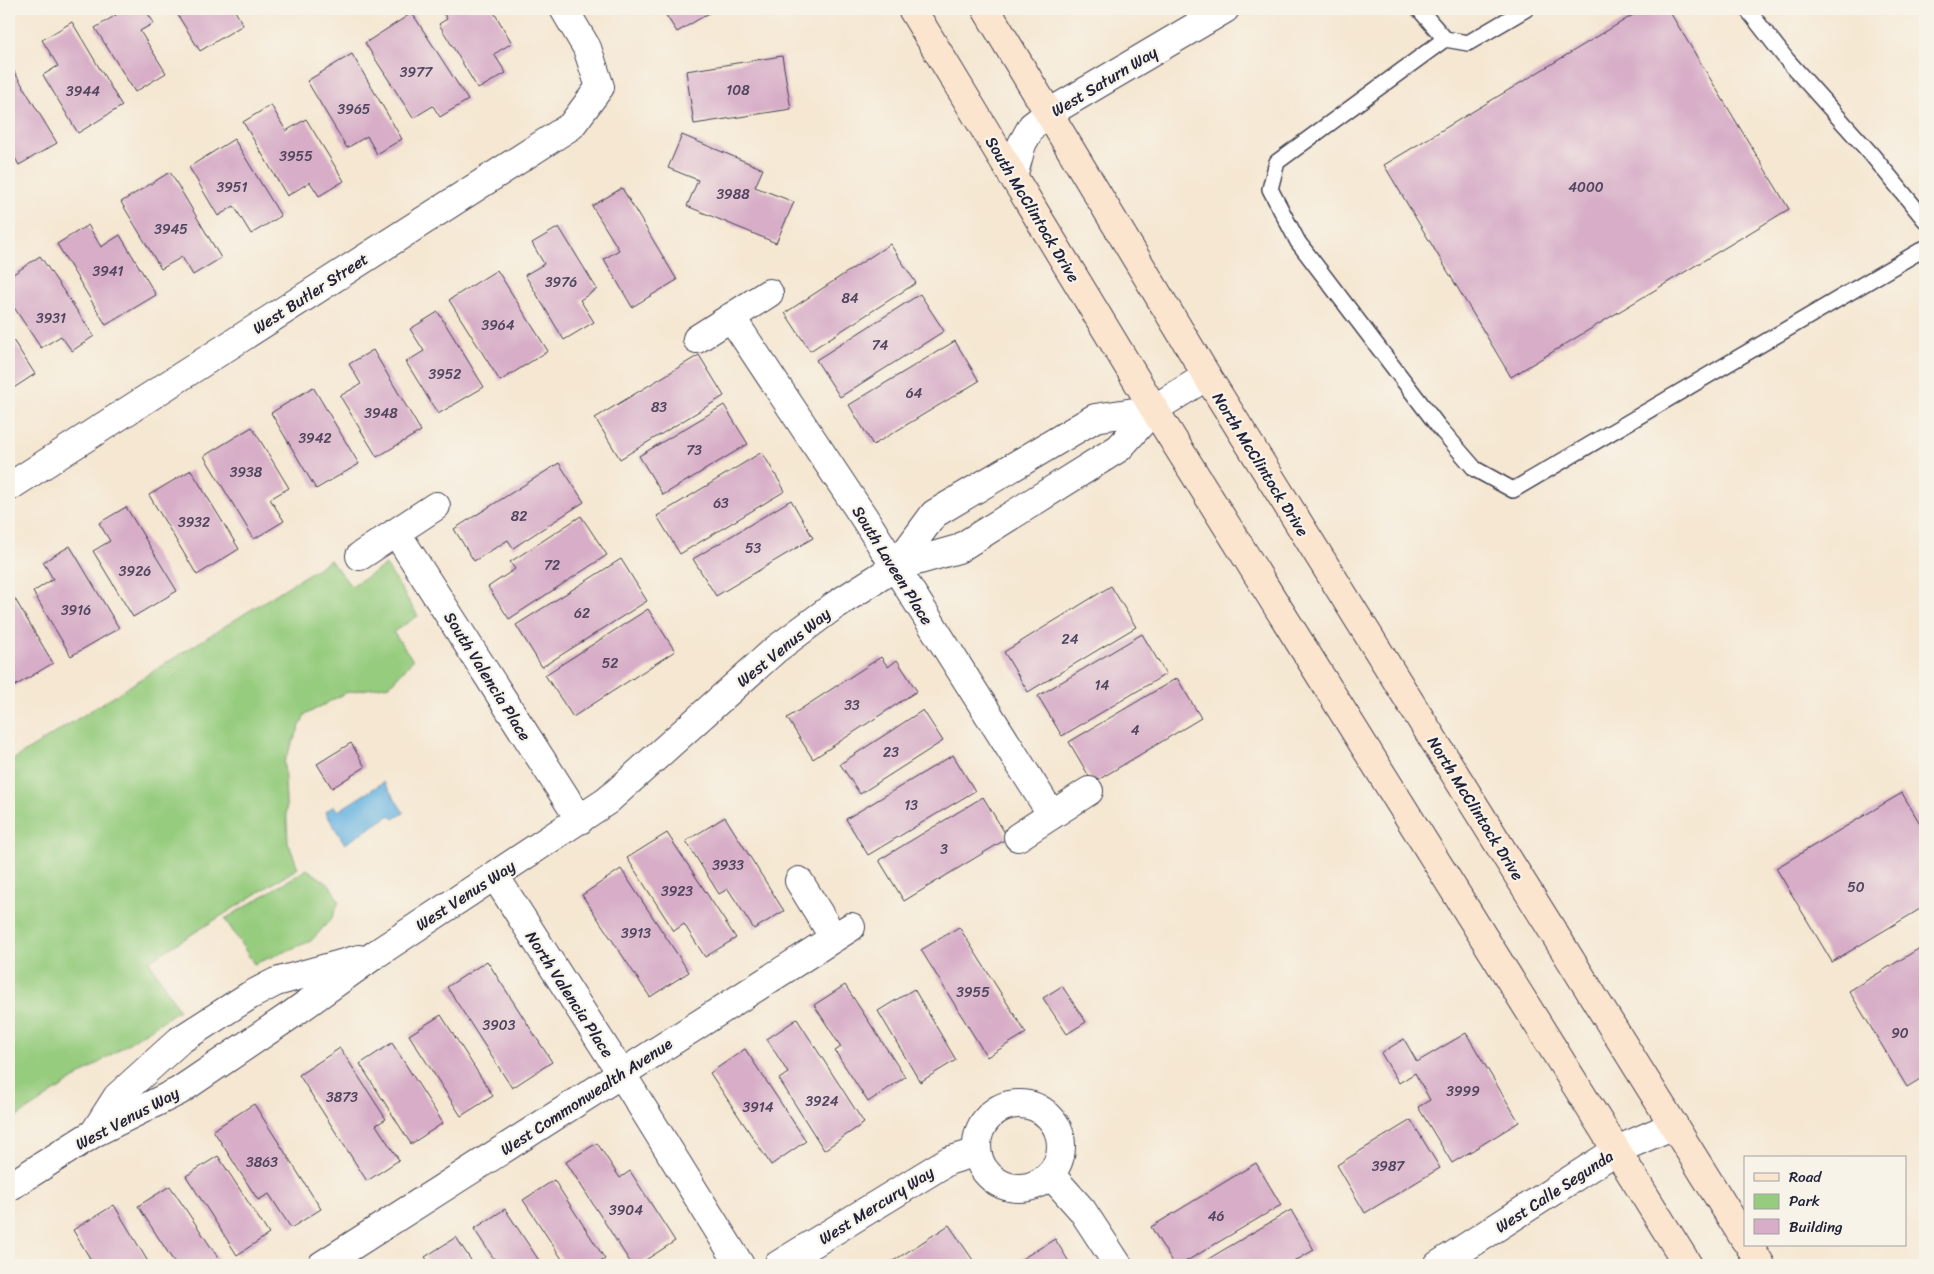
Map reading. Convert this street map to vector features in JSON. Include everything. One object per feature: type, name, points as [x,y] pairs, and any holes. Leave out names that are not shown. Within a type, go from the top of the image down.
[{"type":"main road","name":"South McClintock Drive","points":[[912,9],[1154,409]]},
{"type":"main road","points":[[986,9],[1207,376]]},
{"type":"main road","name":"North McClintock Drive","points":[[1207,376],[1744,1238]]},
{"type":"main road","points":[[1154,409],[1688,1265]]},
{"type":"main road","points":[[1750,1246],[1761,1265]]},
{"type":"street","name":"West Butler Street","points":[[9,487],[571,126],[600,86],[587,48],[564,9]]},
{"type":"street","name":"West Saturn Way","points":[[1014,177],[1022,144],[1032,126],[1049,113],[1225,9]]},
{"type":"street","points":[[697,339],[768,293]]},
{"type":"street","name":"South Laveen Place","points":[[731,317],[895,567],[1052,815]]},
{"type":"street","name":"West Venus Way","points":[[9,1187],[94,1133],[179,1091],[291,1015],[376,954],[607,801],[775,650],[834,606],[895,567],[958,549],[1119,448],[1154,409],[1207,376]]},
{"type":"street","name":"West Venus Way","points":[[895,567],[934,514],[1095,418],[1154,409]]},
{"type":"street","points":[[967,494],[988,530]]},
{"type":"street","points":[[360,556],[436,506]]},
{"type":"street","name":"South Valencia Place","points":[[396,532],[580,820]]},
{"type":"street","points":[[1018,837],[1089,791]]},
{"type":"street","name":"North Valencia Place","points":[[495,876],[621,1073],[740,1265]]},
{"type":"street","name":"West Commonwealth Avenue","points":[[322,1265],[842,932],[799,881]]},
{"type":"street","points":[[94,1133],[117,1097],[180,1040],[241,1001],[276,982],[376,954]]},
{"type":"street","points":[[1018,1104],[1031,1106],[1044,1112],[1054,1122],[1059,1134],[1061,1148],[1058,1162],[1050,1174],[1040,1182],[1027,1187],[1013,1188],[1000,1184],[989,1176],[977,1152],[978,1138],[983,1125],[992,1114],[1004,1107],[1018,1104]]},
{"type":"street","name":"West Calle Segunda","points":[[1438,1265],[1617,1150],[1674,1124]]},
{"type":"street","name":"West Mercury Way","points":[[778,1265],[948,1160],[977,1152]]},
{"type":"street","points":[[1050,1174],[1082,1210],[1118,1265]]},
{"type":"lane","points":[[1419,9],[1445,39],[1468,43],[1526,9]]},
{"type":"lane","points":[[1747,9],[1787,60],[1872,155],[1925,220]]},
{"type":"lane","points":[[1445,39],[1277,162],[1270,189],[1298,242],[1438,426],[1475,468],[1513,490],[1925,248]]},
{"type":"green space","points":[[330,560],[351,586],[386,565],[418,616],[393,632],[413,660],[390,685],[345,693],[305,715],[284,762],[288,842],[298,868],[149,961],[179,1010],[9,1122],[9,762]]},
{"type":"green space","points":[[307,869],[330,885],[339,902],[332,918],[311,941],[254,964],[225,919]]},
{"type":"water","points":[[384,782],[404,813],[394,819],[390,815],[345,844],[325,812],[334,806],[338,811]]},
{"type":"building","points":[[112,9],[145,9],[154,23],[140,31],[166,73],[135,92],[95,28],[116,15]]},
{"type":"building","points":[[174,9],[234,9],[243,25],[200,51]]},
{"type":"building","points":[[441,9],[492,9],[512,43],[494,54],[506,73],[478,89],[439,24],[447,19]]},
{"type":"building","points":[[662,9],[716,9],[677,32]]},
{"type":"building","points":[[1643,9],[1668,9],[1789,209],[1511,377],[1384,165]]},
{"type":"building","points":[[412,13],[468,100],[440,117],[433,106],[413,118],[365,43]]},
{"type":"building","points":[[72,22],[122,106],[78,133],[43,75],[58,66],[42,40]]},
{"type":"building","points":[[352,54],[402,139],[377,154],[367,136],[347,148],[307,81]]},
{"type":"building","points":[[782,56],[791,109],[694,124],[686,71]]},
{"type":"building","points":[[9,63],[57,143],[19,165],[9,148]]},
{"type":"building","points":[[271,105],[286,131],[306,119],[344,181],[319,196],[310,182],[287,196],[243,122]]},
{"type":"building","points":[[682,135],[763,169],[755,187],[794,202],[776,243],[687,206],[698,180],[668,168]]},
{"type":"building","points":[[234,139],[281,216],[251,234],[234,206],[218,216],[189,167]]},
{"type":"building","points":[[170,172],[221,258],[193,275],[182,257],[161,269],[121,202]]},
{"type":"building","points":[[622,188],[677,280],[632,307],[604,259],[619,250],[592,206]]},
{"type":"building","points":[[88,225],[101,247],[120,235],[156,295],[106,325],[57,244]]},
{"type":"building","points":[[559,227],[597,289],[580,300],[594,322],[564,340],[525,275],[544,264],[532,243]]},
{"type":"building","points":[[890,244],[916,283],[810,351],[785,313]]},
{"type":"building","points":[[40,256],[94,336],[72,351],[61,336],[41,348],[9,300],[9,277]]},
{"type":"building","points":[[497,270],[548,351],[500,381],[449,300]]},
{"type":"building","points":[[920,294],[944,331],[840,397],[816,360]]},
{"type":"building","points":[[438,312],[484,387],[438,414],[406,362],[424,351],[410,329]]},
{"type":"building","points":[[9,334],[35,374],[9,391]]},
{"type":"building","points":[[955,341],[979,381],[873,445],[849,405]]},
{"type":"building","points":[[373,350],[421,431],[377,457],[340,396],[361,384],[349,364]]},
{"type":"building","points":[[699,355],[724,396],[620,459],[595,418]]},
{"type":"building","points":[[313,387],[359,464],[316,489],[271,413]]},
{"type":"building","points":[[724,405],[748,444],[663,495],[639,456]]},
{"type":"building","points":[[252,427],[289,488],[270,499],[284,521],[254,539],[204,456]]},
{"type":"building","points":[[762,452],[785,491],[680,554],[657,516]]},
{"type":"building","points":[[559,463],[584,502],[513,548],[508,540],[474,561],[454,529]]},
{"type":"building","points":[[191,470],[239,549],[197,575],[149,495]]},
{"type":"building","points":[[791,500],[813,538],[716,596],[693,559]]},
{"type":"building","points":[[126,507],[177,591],[133,617],[93,551],[110,541],[99,523]]},
{"type":"building","points":[[581,516],[607,555],[509,619],[488,587],[515,569],[510,562]]},
{"type":"building","points":[[70,546],[119,628],[71,656],[33,592],[53,579],[43,562]]},
{"type":"building","points":[[621,559],[647,601],[542,667],[516,625]]},
{"type":"building","points":[[1111,586],[1136,627],[1028,692],[1004,652]]},
{"type":"building","points":[[9,589],[53,663],[10,689],[9,687]]},
{"type":"building","points":[[648,609],[675,651],[573,717],[545,675]]},
{"type":"building","points":[[1142,634],[1166,674],[1062,736],[1038,696]]},
{"type":"building","points":[[881,657],[888,667],[897,660],[917,691],[813,759],[787,718]]},
{"type":"building","points":[[1177,678],[1201,718],[1093,783],[1069,742]]},
{"type":"building","points":[[923,710],[943,741],[860,794],[840,764]]},
{"type":"building","points":[[351,743],[365,767],[332,788],[317,764]]},
{"type":"building","points":[[953,755],[975,791],[868,855],[846,819]]},
{"type":"building","points":[[1902,793],[1925,832],[1925,906],[1832,962],[1776,868]]},
{"type":"building","points":[[983,797],[1008,838],[904,901],[879,860]]},
{"type":"building","points":[[725,817],[784,911],[754,929],[728,889],[719,894],[686,841]]},
{"type":"building","points":[[667,833],[736,938],[705,957],[684,924],[674,931],[627,858]]},
{"type":"building","points":[[621,869],[689,972],[650,997],[582,895]]},
{"type":"building","points":[[959,927],[1026,1033],[987,1057],[921,950]]},
{"type":"building","points":[[1925,945],[1925,1076],[1907,1087],[1849,991]]},
{"type":"building","points":[[487,961],[552,1062],[512,1088],[447,987]]},
{"type":"building","points":[[845,985],[905,1077],[868,1102],[835,1051],[841,1047],[814,1005]]},
{"type":"building","points":[[1062,986],[1086,1022],[1067,1034],[1043,998]]},
{"type":"building","points":[[914,989],[956,1060],[920,1082],[878,1011]]},
{"type":"building","points":[[441,1015],[493,1096],[461,1116],[409,1035]]},
{"type":"building","points":[[797,1019],[864,1123],[824,1150],[779,1079],[788,1073],[767,1039]]},
{"type":"building","points":[[1466,1033],[1519,1122],[1452,1163],[1418,1107],[1430,1100],[1415,1073],[1399,1083],[1381,1053],[1404,1039],[1417,1062]]},
{"type":"building","points":[[392,1043],[443,1123],[411,1144],[360,1064]]},
{"type":"building","points":[[340,1048],[386,1119],[376,1125],[399,1160],[367,1181],[299,1075]]},
{"type":"building","points":[[745,1049],[806,1141],[771,1165],[710,1073]]},
{"type":"building","points":[[254,1104],[321,1209],[291,1228],[269,1194],[258,1200],[213,1130]]},
{"type":"building","points":[[1411,1120],[1440,1168],[1365,1213],[1337,1165]]},
{"type":"building","points":[[597,1143],[620,1178],[630,1171],[675,1241],[638,1265],[632,1265],[566,1162]]},
{"type":"building","points":[[218,1156],[269,1234],[237,1255],[186,1176]]},
{"type":"building","points":[[1256,1163],[1281,1205],[1180,1265],[1174,1265],[1151,1227]]},
{"type":"building","points":[[554,1180],[605,1259],[596,1265],[566,1265],[523,1200]]},
{"type":"building","points":[[170,1186],[223,1265],[176,1265],[138,1206]]},
{"type":"building","points":[[114,1205],[150,1265],[94,1265],[73,1230]]},
{"type":"building","points":[[505,1209],[542,1265],[498,1265],[474,1229]]},
{"type":"building","points":[[1291,1210],[1314,1250],[1288,1265],[1198,1265]]},
{"type":"building","points":[[949,1225],[975,1263],[972,1265],[887,1265]]},
{"type":"building","points":[[456,1237],[474,1265],[431,1265],[425,1257]]},
{"type":"building","points":[[1055,1239],[1071,1265],[1016,1265],[1015,1263]]}]
